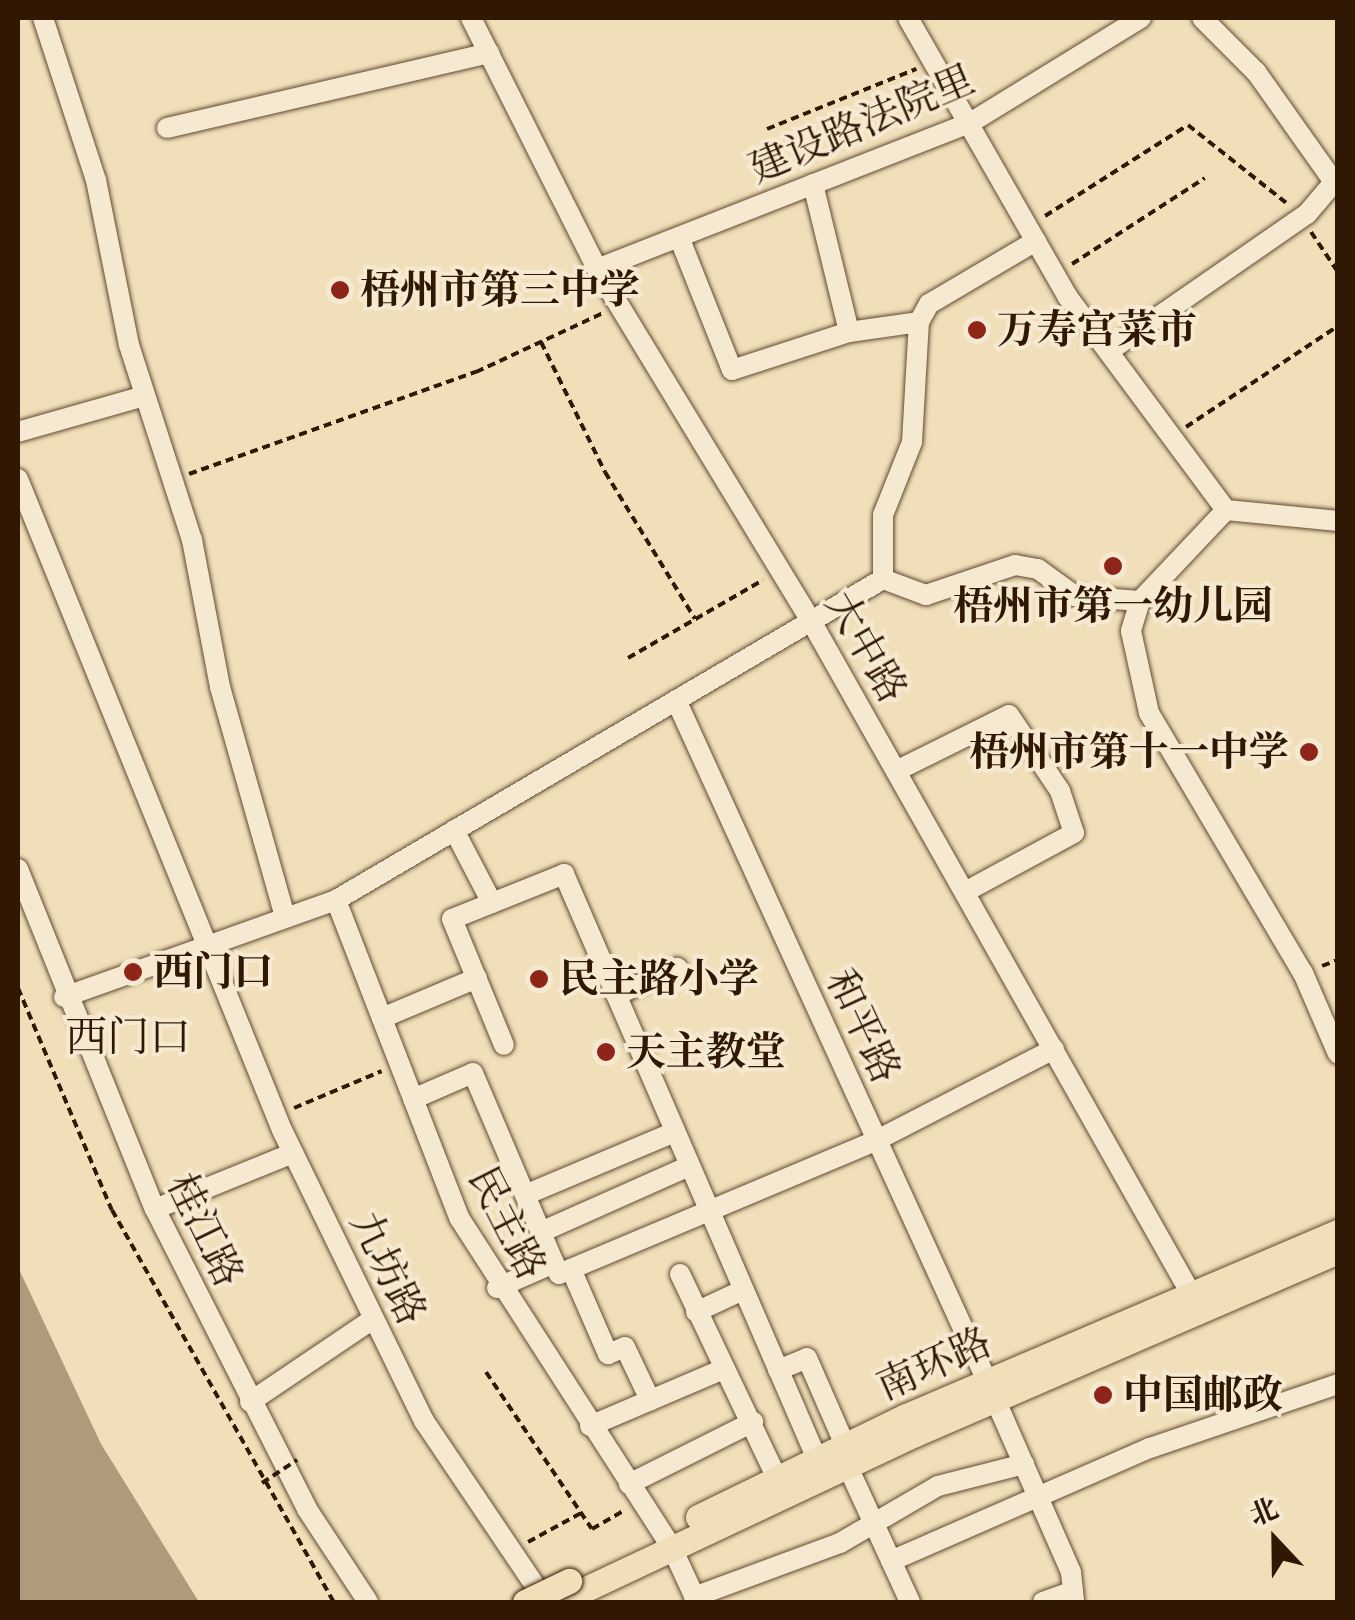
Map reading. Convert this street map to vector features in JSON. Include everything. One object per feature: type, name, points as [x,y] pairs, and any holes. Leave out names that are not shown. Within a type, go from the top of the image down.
[{"type":"main road","name":"南环路","points":[[525,1602],[567,1592],[846,1455],[991,1390],[1197,1303],[1336,1252]]},
{"type":"main road","name":"南环路","points":[[668,1541],[817,1458],[846,1455]]},
{"type":"street","points":[[43,18],[96,180],[144,396],[285,917]]},
{"type":"street","name":"大中路","points":[[471,18],[597,269],[811,621],[1197,1303]]},
{"type":"street","name":"建设路法院里","points":[[597,269],[970,123],[1141,18]]},
{"type":"street","points":[[1110,350],[1307,214],[1334,182],[1275,96],[1202,18]]},
{"type":"street","points":[[914,19],[1055,275],[1226,510],[1338,521]]},
{"type":"street","points":[[167,128],[489,53]]},
{"type":"street","points":[[814,184],[849,332]]},
{"type":"street","points":[[883,579],[882,515],[912,442],[919,322],[929,304],[1031,232]]},
{"type":"street","points":[[679,237],[732,370],[849,332],[919,322]]},
{"type":"street","points":[[18,432],[144,396]]},
{"type":"street","name":"九坊路","points":[[18,479],[293,1153],[424,1421],[546,1602]]},
{"type":"street","points":[[1226,510],[1140,601],[1132,631],[1149,713],[1303,973],[1338,1054]]},
{"type":"street","points":[[883,579],[926,595],[1015,565],[1075,596],[1140,601]]},
{"type":"street","points":[[64,997],[336,900],[883,579]]},
{"type":"street","name":"和平路","points":[[676,700],[1038,1495],[1074,1597]]},
{"type":"street","points":[[896,771],[1009,714],[1060,791],[1074,833],[964,892]]},
{"type":"street","points":[[454,830],[492,903]]},
{"type":"street","name":"桂江路","points":[[18,868],[64,997],[154,1210],[250,1402],[368,1602]]},
{"type":"street","points":[[504,1045],[452,919],[564,874],[817,1458]]},
{"type":"street","name":"民主路","points":[[336,900],[413,1099],[498,1288],[668,1541],[696,1600]]},
{"type":"street","points":[[616,995],[677,968]]},
{"type":"street","points":[[382,1018],[477,978]]},
{"type":"street","points":[[498,1288],[708,1210],[877,1140],[1054,1048]]},
{"type":"street","points":[[413,1099],[473,1073],[540,1232],[608,1354],[625,1346],[650,1400]]},
{"type":"street","points":[[525,1195],[675,1132]]},
{"type":"street","points":[[154,1210],[293,1153]]},
{"type":"street","points":[[540,1232],[689,1166]]},
{"type":"street","points":[[680,1274],[720,1370]]},
{"type":"street","points":[[696,1312],[743,1290]]},
{"type":"street","points":[[250,1402],[373,1319]]},
{"type":"street","points":[[778,1370],[807,1358],[910,1602]]},
{"type":"street","points":[[590,1426],[728,1366],[778,1478]]},
{"type":"street","points":[[891,1561],[1150,1448],[1338,1384]]},
{"type":"street","points":[[635,1493],[752,1422]]},
{"type":"street","points":[[696,1600],[840,1542],[938,1486],[1024,1464]]},
{"type":"street","points":[[1043,1602],[1074,1597]]},
{"type":"path","points":[[767,129],[935,62]]},
{"type":"path","points":[[1031,232],[1150,144],[1188,125],[1250,165]]},
{"type":"path","points":[[1055,275],[1205,178]]},
{"type":"path","points":[[170,482],[541,342],[619,306]]},
{"type":"path","points":[[1174,436],[1338,326]]},
{"type":"path","points":[[541,342],[605,472],[695,619]]},
{"type":"path","points":[[628,658],[780,570]]},
{"type":"path","points":[[18,988],[112,1210],[262,1483],[334,1602]]},
{"type":"path","points":[[276,1116],[400,1064]]},
{"type":"path","points":[[486,1372],[592,1529],[635,1493]]},
{"type":"path","points":[[262,1483],[297,1460]]},
{"type":"path","points":[[511,1552],[581,1513]]},
{"type":"shaded area","points":[[18,1267],[101,1444],[199,1602],[18,1602]]},
{"type":"place","name":"梧州市第三中学","points":[[340,290]]},
{"type":"place","name":"万寿宫菜市","points":[[977,330]]},
{"type":"place","name":"梧州市第一幼儿园","points":[[1113,566]]},
{"type":"place","name":"梧州市第十一中学","points":[[1309,752]]},
{"type":"place","name":"西门口","points":[[133,972]]},
{"type":"place","name":"民主路小学","points":[[539,979]]},
{"type":"place","name":"天主教堂","points":[[606,1052]]},
{"type":"place","name":"中国邮政","points":[[1103,1395]]},
{"type":"district","name":"西门口","points":[[128,1037]]}]
